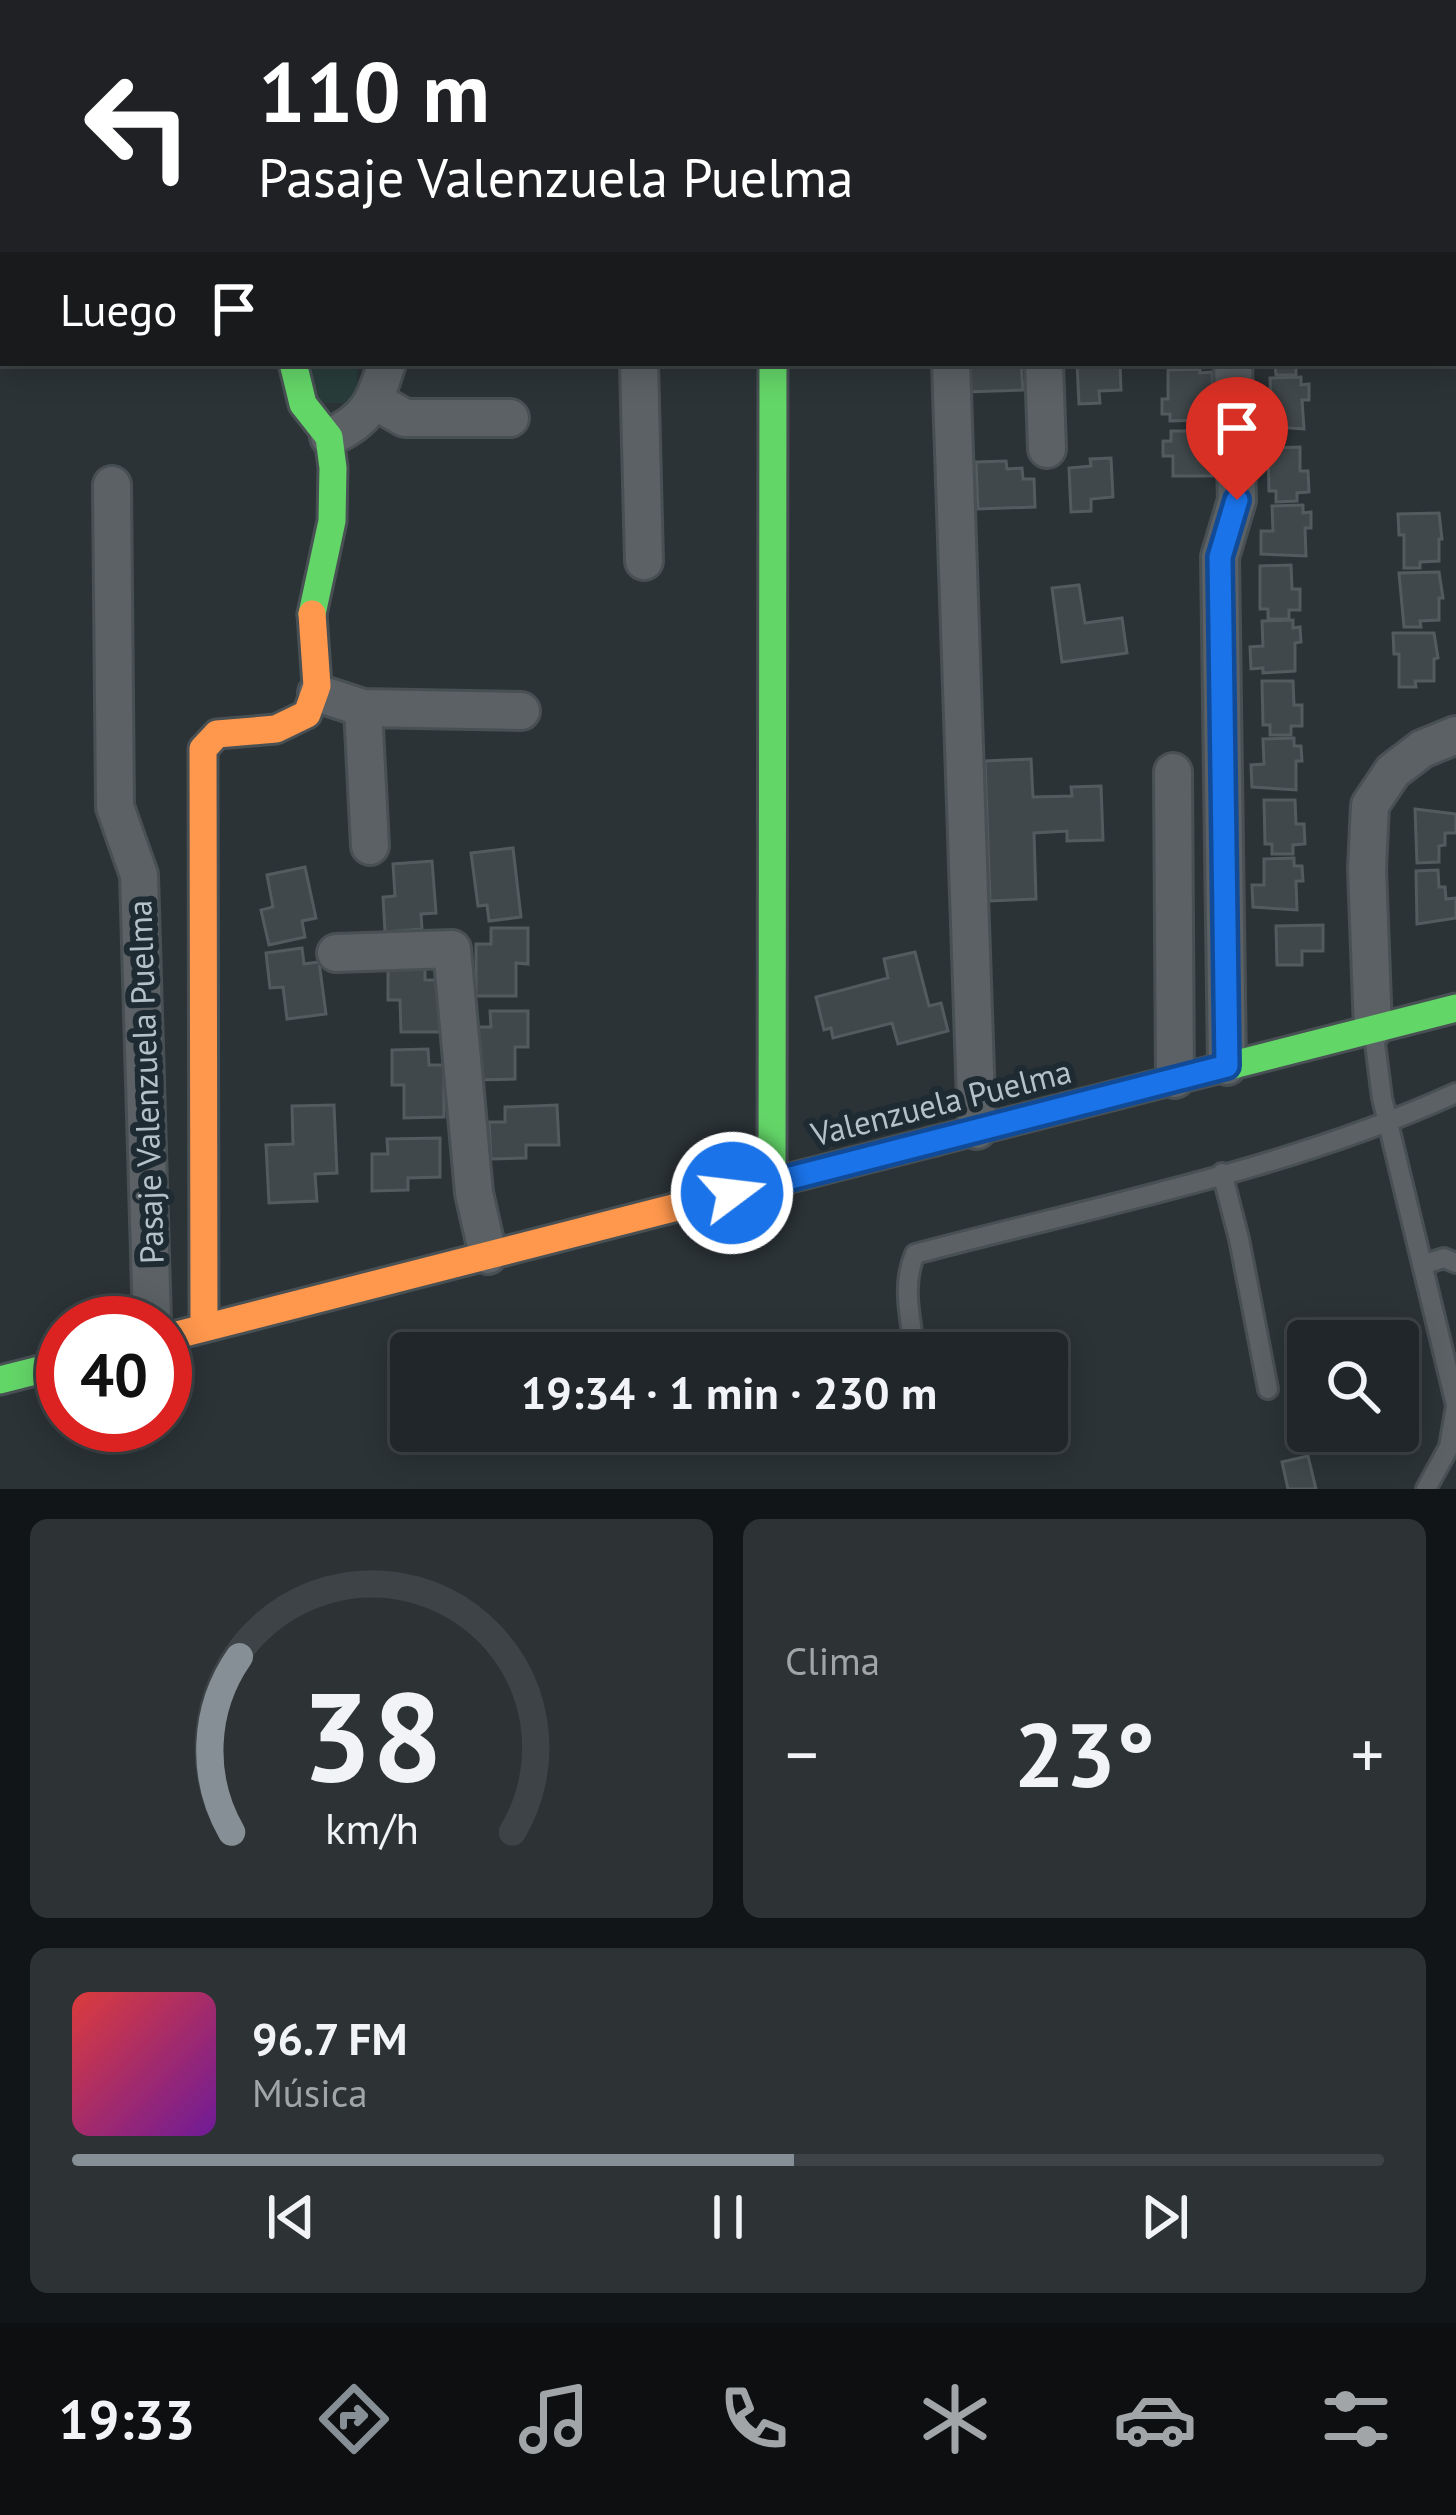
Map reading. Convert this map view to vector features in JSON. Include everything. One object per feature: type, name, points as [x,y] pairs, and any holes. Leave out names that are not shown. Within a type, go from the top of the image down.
[{"type":"street","points":[[293,366],[295,390],[310,422],[329,437],[335,471],[333,519],[310,633],[317,693],[363,708],[520,712]]},
{"type":"street","points":[[329,437],[351,428],[375,401],[386,366]]},
{"type":"street","points":[[639,366],[644,561]]},
{"type":"street","points":[[772,1183],[773,366]]},
{"type":"street","points":[[951,366],[977,1130]]},
{"type":"street","points":[[1044,366],[1047,449]]},
{"type":"street","points":[[1227,1066],[1220,557],[1237,500],[1233,366]]},
{"type":"street","points":[[375,401],[405,418],[510,418]]},
{"type":"street","name":"Pasaje Valenzuela Puelma","points":[[112,485],[116,807],[139,875],[151,1296]]},
{"type":"street","name":"Pasaje Valenzuela Puelma","points":[[204,1328],[203,749],[217,734],[294,723],[304,717],[317,693]]},
{"type":"street","points":[[363,708],[370,846]]},
{"type":"street","points":[[1373,1029],[1367,869],[1370,805],[1393,771],[1422,749],[1456,735]]},
{"type":"street","points":[[1173,772],[1175,1079]]},
{"type":"street","points":[[336,953],[452,949],[474,1193],[488,1256]]},
{"type":"street","name":"Valenzuela Puelma","points":[[192,1331],[1456,1008]]},
{"type":"street","points":[[0,1380],[36,1371]]},
{"type":"lane","points":[[1373,1029],[1389,1124],[1456,1406],[1449,1447],[1426,1489]]},
{"type":"lane","points":[[912,1332],[907,1295],[908,1270],[915,1254],[1389,1124],[1456,1093]]},
{"type":"lane","points":[[1222,1173],[1268,1389]]},
{"type":"lane","points":[[1425,1264],[1444,1258],[1456,1263]]},
{"type":"green space","points":[[309,366],[357,366],[357,403],[309,403]]},
{"type":"building","points":[[965,366],[1021,366],[1023,390],[966,392]]},
{"type":"building","points":[[1077,366],[1120,366],[1121,390],[1099,391],[1100,403],[1079,404]]},
{"type":"building","points":[[1275,366],[1296,366],[1296,375],[1276,375]]},
{"type":"building","points":[[1200,369],[1200,373],[1212,372],[1213,395],[1200,395],[1201,420],[1170,421],[1170,414],[1162,414],[1162,399],[1168,399],[1168,370]]},
{"type":"building","points":[[1301,377],[1301,385],[1309,384],[1309,400],[1302,400],[1304,429],[1259,426],[1258,404],[1271,404],[1270,378]]},
{"type":"building","points":[[1171,431],[1205,431],[1204,455],[1212,456],[1212,476],[1173,476],[1173,456],[1163,456],[1163,441],[1171,441]]},
{"type":"building","points":[[1300,447],[1300,471],[1308,471],[1309,492],[1297,493],[1297,501],[1276,502],[1276,491],[1269,491],[1268,448]]},
{"type":"building","points":[[1111,458],[1113,497],[1091,499],[1091,511],[1071,512],[1069,468],[1091,466],[1090,459]]},
{"type":"building","points":[[1006,461],[1007,469],[1022,468],[1023,479],[1034,479],[1035,507],[978,509],[976,462]]},
{"type":"building","points":[[1303,505],[1303,513],[1311,512],[1311,528],[1305,528],[1306,556],[1261,554],[1261,531],[1273,531],[1272,506]]},
{"type":"building","points":[[1439,513],[1439,561],[1404,568],[1404,535],[1399,535],[1398,514]]},
{"type":"building","points":[[1291,565],[1292,589],[1300,589],[1300,610],[1289,610],[1289,619],[1268,619],[1268,609],[1260,609],[1260,566]]},
{"type":"building","points":[[1439,572],[1443,598],[1439,598],[1439,620],[1404,627],[1399,573]]},
{"type":"building","points":[[1079,585],[1085,623],[1122,618],[1127,653],[1062,662],[1052,588]]},
{"type":"building","points":[[1293,620],[1293,628],[1300,627],[1301,642],[1295,643],[1295,671],[1251,669],[1250,647],[1263,646],[1262,621]]},
{"type":"building","points":[[1393,633],[1434,633],[1438,658],[1434,659],[1434,681],[1399,687],[1399,654],[1394,654]]},
{"type":"building","points":[[1262,681],[1293,681],[1294,705],[1302,705],[1302,726],[1291,726],[1291,735],[1270,735],[1270,725],[1263,725]]},
{"type":"building","points":[[1294,738],[1294,746],[1301,746],[1302,761],[1296,761],[1296,790],[1252,787],[1251,765],[1264,764],[1263,739]]},
{"type":"building","points":[[1031,759],[1033,797],[1072,796],[1071,787],[1101,786],[1103,840],[1067,841],[1067,831],[1034,833],[1036,899],[990,901],[985,761]]},
{"type":"building","points":[[1264,800],[1295,800],[1296,824],[1304,824],[1305,844],[1293,845],[1293,854],[1272,854],[1272,844],[1265,844]]},
{"type":"building","points":[[1415,809],[1456,814],[1456,833],[1445,833],[1439,862],[1417,863]]},
{"type":"building","points":[[513,848],[521,917],[489,921],[487,905],[478,906],[471,853]]},
{"type":"building","points":[[1294,858],[1294,866],[1302,866],[1303,881],[1296,881],[1297,910],[1253,907],[1252,885],[1264,885],[1264,859]]},
{"type":"building","points":[[432,861],[436,913],[421,914],[422,929],[385,932],[383,897],[395,896],[393,864]]},
{"type":"building","points":[[305,867],[316,918],[302,921],[305,937],[269,945],[261,910],[273,907],[267,875]]},
{"type":"building","points":[[1438,870],[1446,899],[1456,898],[1456,918],[1417,924],[1416,871]]},
{"type":"building","points":[[1323,925],[1323,951],[1302,951],[1302,965],[1277,965],[1276,926]]},
{"type":"building","points":[[491,928],[528,928],[528,964],[516,963],[516,996],[476,996],[476,944],[491,944]]},
{"type":"building","points":[[302,948],[304,964],[319,962],[326,1014],[287,1019],[283,987],[270,988],[266,953]]},
{"type":"building","points":[[915,952],[929,1006],[941,1003],[948,1031],[898,1044],[892,1023],[833,1038],[831,1028],[824,1030],[816,997],[888,978],[884,959]]},
{"type":"building","points":[[388,964],[425,964],[425,980],[440,980],[440,1032],[401,1032],[400,1000],[388,1000]]},
{"type":"building","points":[[490,1011],[528,1011],[528,1047],[515,1047],[515,1079],[476,1080],[475,1027],[491,1027]]},
{"type":"building","points":[[428,1049],[429,1065],[444,1065],[444,1117],[404,1118],[404,1085],[392,1085],[392,1050]]},
{"type":"building","points":[[334,1105],[337,1173],[315,1174],[317,1201],[269,1203],[266,1145],[293,1144],[292,1106]]},
{"type":"building","points":[[557,1105],[559,1145],[526,1145],[526,1158],[491,1159],[489,1122],[505,1122],[505,1107]]},
{"type":"building","points":[[440,1138],[440,1177],[408,1178],[408,1190],[372,1191],[372,1154],[388,1154],[387,1139]]},
{"type":"building","points":[[1308,1456],[1316,1489],[1288,1489],[1282,1462]]},
{"type":"traffic: fast","points":[[294,366],[303,404],[329,437],[333,468],[332,521],[312,614]]},
{"type":"traffic: fast","points":[[772,1183],[773,366]]},
{"type":"traffic: fast","points":[[935,1141],[1456,1008]]},
{"type":"traffic: fast","points":[[0,1380],[36,1371]]},
{"type":"traffic: slow","points":[[204,1327],[203,749],[217,734],[276,729],[307,714],[317,686],[312,614]]},
{"type":"traffic: slow","points":[[192,1331],[935,1141]]},
{"type":"route","points":[[732,1193],[1227,1066],[1220,557],[1237,500]]}]
